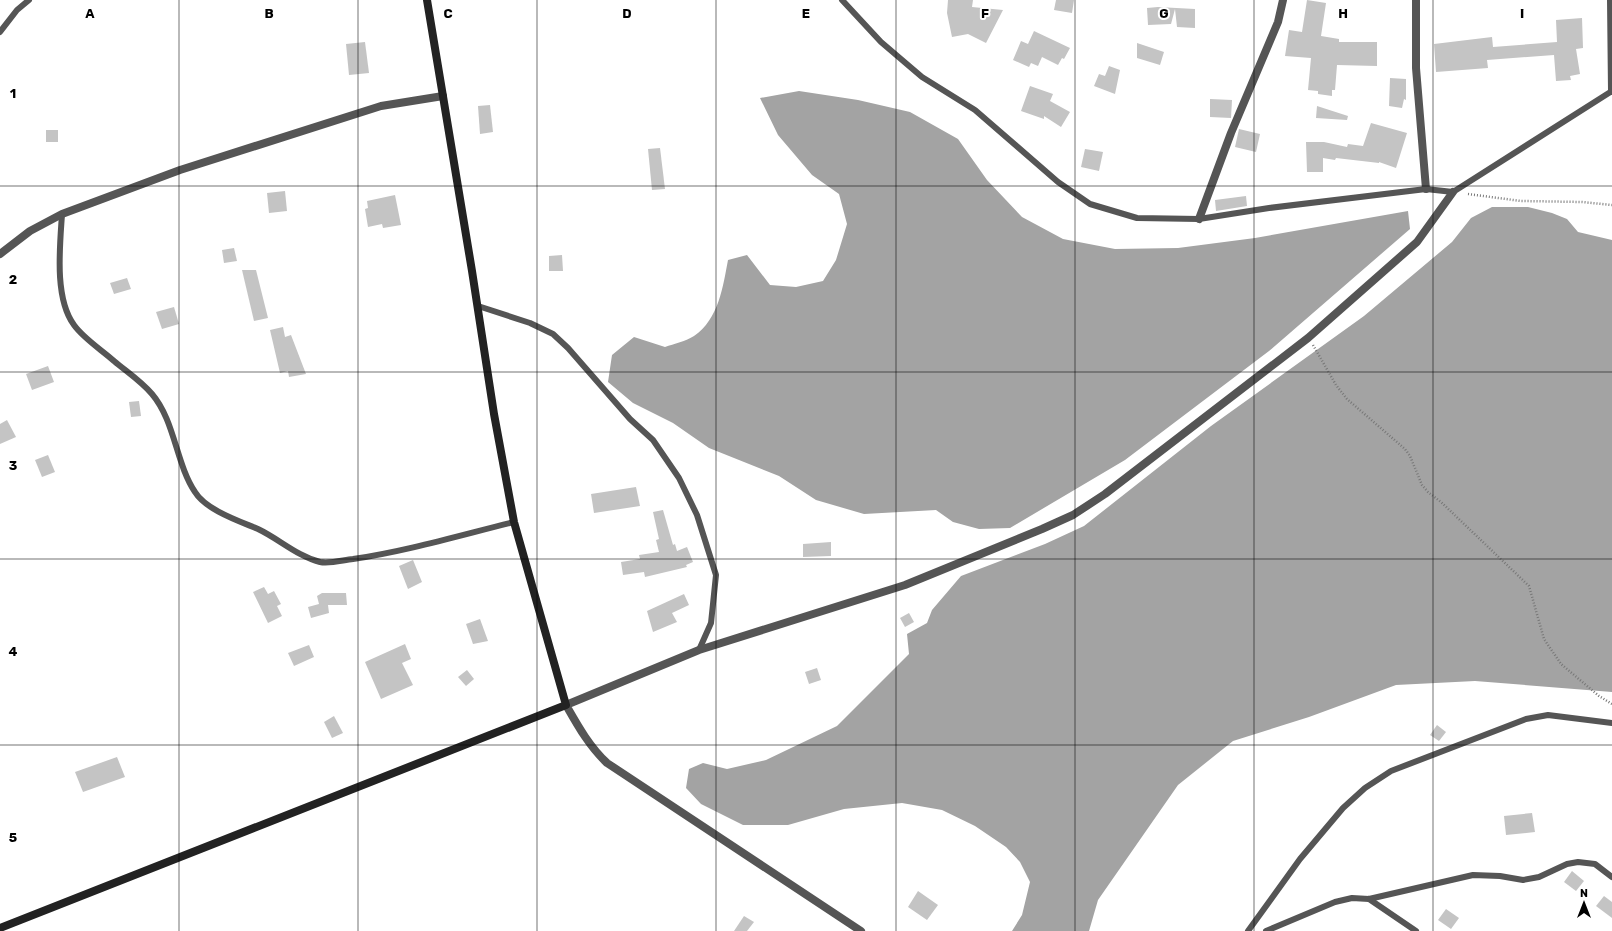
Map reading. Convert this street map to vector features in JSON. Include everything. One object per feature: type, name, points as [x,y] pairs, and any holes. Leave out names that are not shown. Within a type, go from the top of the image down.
[{"type":"main road","points":[[0,928],[566,705],[514,522],[494,414],[478,306],[427,0]]},
{"type":"street","points":[[1199,219],[1231,133],[1278,22],[1283,0]]},
{"type":"street","points":[[1416,0],[1416,68],[1426,190]]},
{"type":"street","points":[[1611,0],[1612,91]]},
{"type":"street","points":[[0,254],[30,232],[62,214],[180,170],[381,106],[443,96]]},
{"type":"street","points":[[861,931],[607,763],[594,751],[584,737],[566,705],[699,650],[905,585],[1073,515],[1105,494],[1308,338],[1417,242],[1453,192]]},
{"type":"lane","points":[[0,32],[16,10],[29,0]]},
{"type":"lane","points":[[842,0],[881,42],[922,77],[975,110],[1058,182],[1090,204],[1137,218],[1199,219],[1269,208],[1426,190],[1453,192],[1612,91]]},
{"type":"lane","points":[[62,214],[60,246],[61,280],[66,313],[75,327],[139,380],[153,395],[170,427],[182,464],[195,493],[208,504],[238,521],[258,530],[306,558],[322,562],[367,557],[514,522]]},
{"type":"lane","points":[[478,306],[530,323],[553,334],[568,348],[630,418],[652,440],[679,478],[697,514],[716,575],[711,623],[699,650]]},
{"type":"lane","points":[[1248,931],[1300,859],[1343,808],[1365,788],[1391,771],[1526,719],[1548,715],[1612,724]]},
{"type":"lane","points":[[1266,931],[1335,902],[1352,898],[1369,899],[1473,875],[1500,876],[1523,880],[1539,877],[1566,864],[1578,862],[1595,864],[1612,877]]},
{"type":"lane","points":[[1369,899],[1416,931]]},
{"type":"path","points":[[1453,192],[1521,201],[1582,202],[1612,205]]},
{"type":"path","points":[[1308,338],[1336,385],[1347,399],[1391,437],[1410,456],[1422,485],[1428,492],[1441,502],[1528,586],[1544,639],[1561,664],[1599,696],[1612,704]]},
{"type":"shaded area","points":[[799,91],[858,100],[910,112],[958,139],[987,180],[1022,217],[1063,239],[1115,249],[1178,248],[1255,238],[1408,211],[1410,229],[1269,351],[1125,460],[1010,528],[979,529],[953,522],[936,510],[864,514],[816,500],[779,476],[709,448],[673,423],[633,403],[608,382],[612,355],[634,337],[665,347],[691,338],[702,329],[709,321],[722,291],[728,260],[747,255],[770,285],[796,287],[823,281],[836,260],[847,224],[839,194],[812,175],[778,135],[760,98]]},
{"type":"shaded area","points":[[1492,207],[1528,207],[1552,213],[1567,219],[1578,232],[1612,240],[1612,692],[1475,681],[1396,685],[1309,717],[1233,741],[1178,785],[1098,900],[1089,931],[1012,931],[1022,915],[1030,882],[1020,862],[1006,847],[975,826],[942,810],[902,803],[844,809],[788,825],[743,825],[701,804],[686,788],[689,769],[703,763],[727,769],[766,760],[837,726],[909,654],[907,634],[927,623],[932,610],[961,576],[1045,544],[1084,526],[1211,426],[1364,316],[1452,242],[1471,218]]},
{"type":"building","points":[[948,0],[973,0],[972,7],[1003,10],[986,43],[968,34],[952,37],[947,13]]},
{"type":"building","points":[[1056,0],[1074,0],[1072,13],[1054,10]]},
{"type":"building","points":[[1307,0],[1326,3],[1321,36],[1339,39],[1339,42],[1377,42],[1377,66],[1337,65],[1335,90],[1332,90],[1332,96],[1318,94],[1318,91],[1308,90],[1311,58],[1285,56],[1289,30],[1302,32]]},
{"type":"building","points":[[1158,7],[1195,9],[1195,28],[1177,27],[1175,9],[1171,24],[1148,25],[1147,8]]},
{"type":"building","points":[[1582,18],[1583,48],[1576,49],[1580,74],[1570,76],[1571,80],[1556,81],[1554,55],[1487,60],[1488,68],[1436,72],[1434,44],[1492,37],[1493,47],[1557,42],[1556,20]]},
{"type":"building","points":[[1034,31],[1070,48],[1064,59],[1062,58],[1058,65],[1042,57],[1038,66],[1031,63],[1029,67],[1013,60],[1021,41],[1028,44]]},
{"type":"building","points":[[365,42],[369,73],[349,75],[346,44]]},
{"type":"building","points":[[1137,43],[1164,52],[1160,65],[1137,58]]},
{"type":"building","points":[[1109,66],[1120,70],[1115,94],[1094,86],[1099,74],[1105,76]]},
{"type":"building","points":[[1390,78],[1406,79],[1406,100],[1404,99],[1402,108],[1389,106]]},
{"type":"building","points":[[1030,86],[1053,94],[1050,101],[1070,112],[1061,127],[1044,116],[1044,119],[1021,111]]},
{"type":"building","points":[[1210,99],[1232,100],[1231,118],[1210,117]]},
{"type":"building","points":[[490,105],[493,132],[480,134],[478,106]]},
{"type":"building","points":[[1317,106],[1348,116],[1347,120],[1316,118]]},
{"type":"building","points":[[1371,123],[1407,133],[1396,168],[1379,162],[1323,158],[1323,172],[1307,172],[1306,142],[1324,142],[1347,147],[1348,144],[1363,146]]},
{"type":"building","points":[[1239,129],[1260,134],[1256,152],[1235,147]]},
{"type":"building","points":[[46,130],[58,130],[58,142],[46,142]]},
{"type":"building","points":[[660,148],[665,189],[652,190],[648,149]]},
{"type":"building","points":[[1085,149],[1103,152],[1099,171],[1081,167]]},
{"type":"building","points":[[285,191],[287,211],[269,213],[267,193]]},
{"type":"building","points":[[395,195],[401,225],[383,228],[382,224],[368,227],[365,209],[368,208],[367,201]]},
{"type":"building","points":[[1246,196],[1247,206],[1216,211],[1215,200]]},
{"type":"building","points":[[234,248],[237,261],[224,263],[222,250]]},
{"type":"building","points":[[562,255],[563,271],[549,271],[549,256]]},
{"type":"building","points":[[242,270],[256,270],[268,318],[254,321]]},
{"type":"building","points":[[127,278],[131,289],[114,294],[110,283]]},
{"type":"building","points":[[174,307],[179,324],[162,329],[156,312]]},
{"type":"building","points":[[283,327],[285,337],[291,335],[306,374],[289,377],[288,371],[280,373],[270,330]]},
{"type":"building","points":[[48,366],[54,382],[32,390],[26,374]]},
{"type":"building","points":[[139,401],[141,416],[131,417],[129,402]]},
{"type":"building","points":[[7,420],[16,437],[0,444],[0,424]]},
{"type":"building","points":[[48,455],[55,472],[42,477],[35,460]]},
{"type":"building","points":[[636,487],[640,506],[594,513],[591,494]]},
{"type":"building","points":[[663,510],[673,545],[675,544],[677,551],[687,547],[693,562],[686,565],[687,567],[645,577],[644,572],[623,575],[621,562],[640,559],[639,555],[659,552],[656,540],[659,539],[653,512]]},
{"type":"building","points":[[831,542],[831,556],[803,557],[803,544]]},
{"type":"building","points":[[413,560],[422,582],[408,589],[399,566]]},
{"type":"building","points":[[264,587],[268,594],[274,591],[281,604],[277,606],[282,616],[268,623],[253,592]]},
{"type":"building","points":[[322,593],[346,593],[347,605],[328,605],[329,613],[311,618],[308,607],[319,604],[317,596]]},
{"type":"building","points":[[684,594],[689,605],[672,613],[677,622],[653,632],[647,611]]},
{"type":"building","points":[[909,613],[914,622],[905,627],[900,618]]},
{"type":"building","points":[[480,619],[488,641],[473,644],[466,624]]},
{"type":"building","points":[[405,644],[411,659],[402,663],[413,685],[381,699],[365,662]]},
{"type":"building","points":[[309,645],[314,657],[294,666],[288,653]]},
{"type":"building","points":[[817,668],[821,680],[809,684],[805,672]]},
{"type":"building","points":[[467,670],[474,679],[466,686],[458,677]]},
{"type":"building","points":[[334,716],[343,733],[332,738],[324,722]]},
{"type":"building","points":[[1437,725],[1446,732],[1439,741],[1430,735]]},
{"type":"building","points":[[117,757],[125,777],[83,792],[75,772]]},
{"type":"building","points":[[1532,813],[1535,832],[1506,835],[1504,816]]},
{"type":"building","points":[[1572,871],[1584,881],[1576,891],[1564,882]]},
{"type":"building","points":[[918,891],[938,905],[927,920],[908,907]]},
{"type":"building","points":[[1604,896],[1612,902],[1612,918],[1596,906]]},
{"type":"building","points":[[1446,909],[1459,918],[1451,929],[1438,920]]},
{"type":"building","points":[[744,916],[754,922],[747,931],[734,931]]}]
